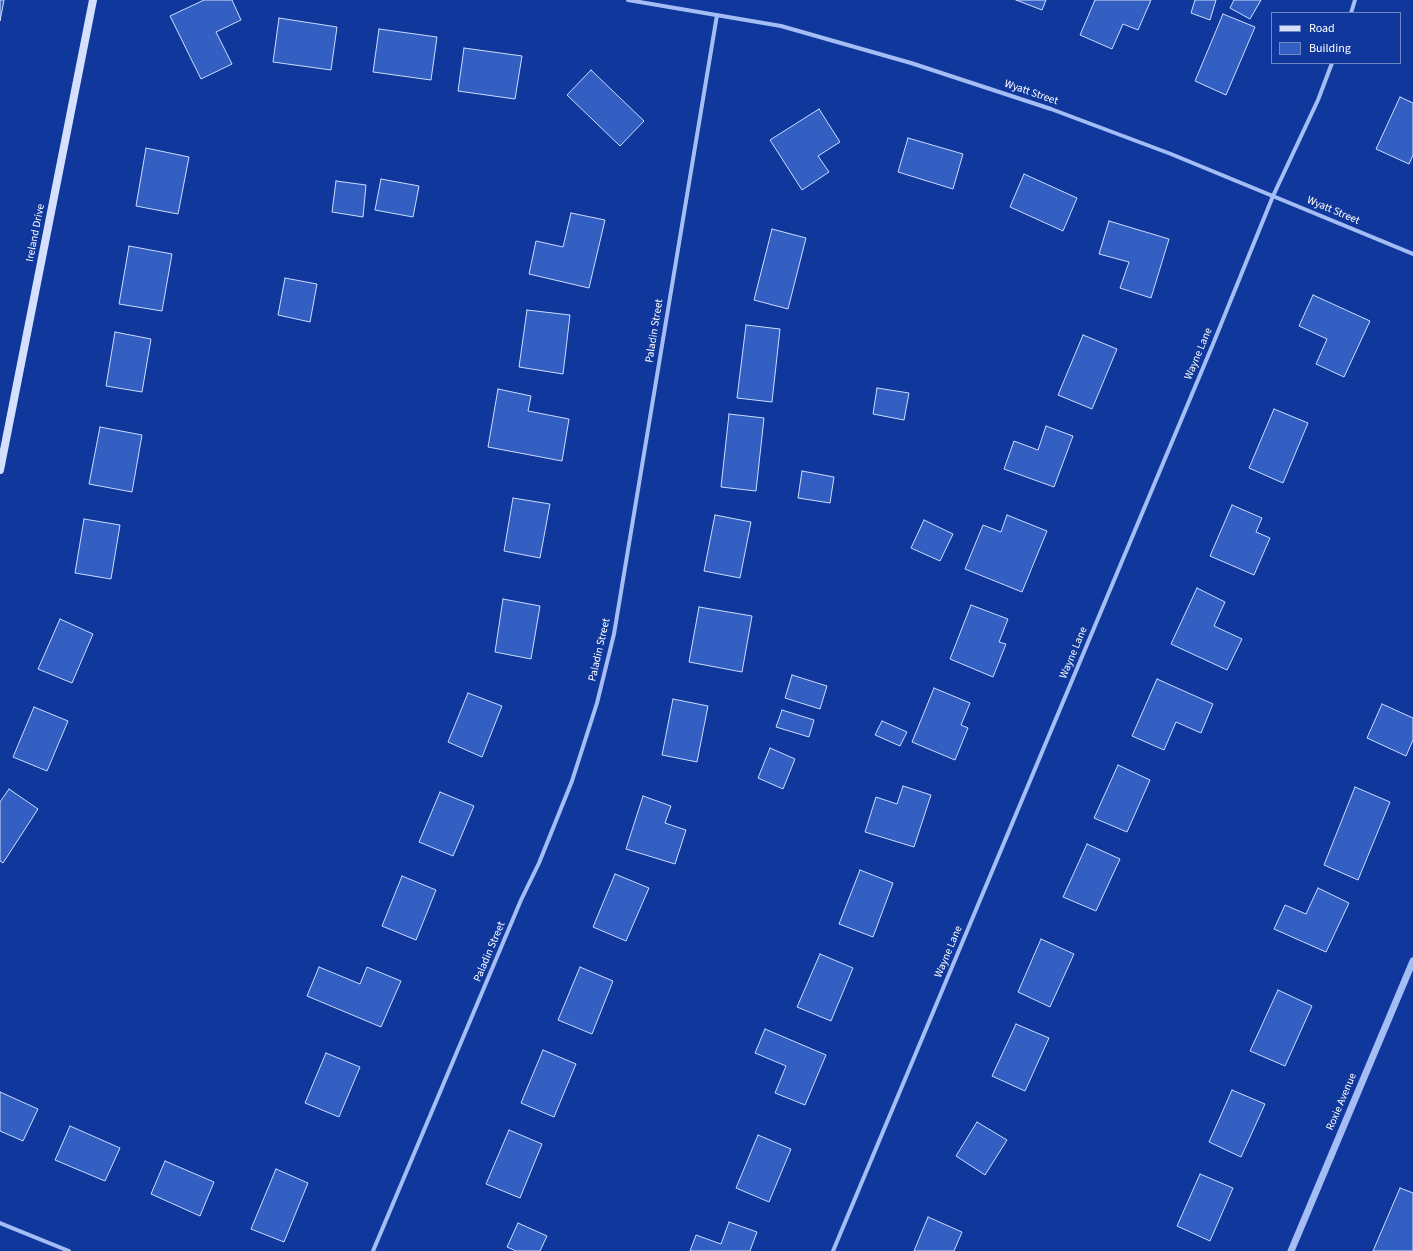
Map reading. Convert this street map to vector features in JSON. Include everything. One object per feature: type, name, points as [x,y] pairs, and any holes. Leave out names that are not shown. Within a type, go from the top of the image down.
[{"type":"main road","name":"Ireland Drive","points":[[0,470],[93,0]]},
{"type":"street","name":"Wyatt Street","points":[[628,0],[781,26],[919,65],[1058,112],[1171,154],[1413,254]]},
{"type":"street","points":[[1351,12],[1355,0]]},
{"type":"street","name":"Paladin Street","points":[[373,1251],[572,781],[597,703],[614,634],[717,16]]},
{"type":"street","name":"Wayne Lane","points":[[833,1251],[1201,374],[1273,196],[1318,100],[1332,64]]},
{"type":"street","name":"Roxie Avenue","points":[[1291,1251],[1413,961]]},
{"type":"street","points":[[0,1223],[69,1251]]},
{"type":"building","points":[[0,0],[4,0],[0,21]]},
{"type":"building","points":[[204,0],[232,0],[241,20],[216,32],[232,64],[201,79],[170,16]]},
{"type":"building","points":[[1016,0],[1046,0],[1042,10]]},
{"type":"building","points":[[1095,0],[1151,0],[1138,30],[1123,24],[1112,49],[1080,35]]},
{"type":"building","points":[[1195,0],[1216,0],[1210,20],[1191,13]]},
{"type":"building","points":[[1234,0],[1261,0],[1250,19],[1230,8]]},
{"type":"building","points":[[1223,14],[1255,27],[1226,95],[1195,81]]},
{"type":"building","points":[[279,18],[337,27],[331,70],[273,62]]},
{"type":"building","points":[[379,29],[437,37],[431,80],[373,72]]},
{"type":"building","points":[[464,48],[522,56],[515,99],[458,91]]},
{"type":"building","points":[[591,70],[644,121],[620,146],[567,95]]},
{"type":"building","points":[[1400,97],[1413,103],[1413,155],[1409,164],[1376,149]]},
{"type":"building","points":[[819,109],[840,142],[818,156],[829,172],[802,190],[770,140]]},
{"type":"building","points":[[908,138],[963,154],[953,189],[898,172]]},
{"type":"building","points":[[146,148],[189,157],[178,214],[136,206]]},
{"type":"building","points":[[1024,174],[1077,198],[1063,231],[1010,207]]},
{"type":"building","points":[[381,179],[419,186],[413,217],[375,210]]},
{"type":"building","points":[[336,181],[366,185],[363,217],[332,212]]},
{"type":"building","points":[[571,213],[605,220],[589,288],[529,274],[536,241],[563,247]]},
{"type":"building","points":[[1109,221],[1169,239],[1151,298],[1120,288],[1129,262],[1099,254]]},
{"type":"building","points":[[772,229],[806,238],[788,309],[754,300]]},
{"type":"building","points":[[129,246],[172,254],[162,311],[119,304]]},
{"type":"building","points":[[285,278],[317,284],[310,322],[278,315]]},
{"type":"building","points":[[1313,295],[1370,321],[1344,377],[1316,364],[1327,339],[1299,326]]},
{"type":"building","points":[[527,310],[570,315],[563,374],[519,367]]},
{"type":"building","points":[[746,325],[780,329],[772,402],[737,398]]},
{"type":"building","points":[[115,332],[151,339],[142,392],[106,386]]},
{"type":"building","points":[[1083,335],[1117,349],[1092,409],[1058,395]]},
{"type":"building","points":[[877,388],[909,393],[904,420],[873,414]]},
{"type":"building","points":[[498,389],[531,396],[528,411],[569,419],[562,461],[488,447]]},
{"type":"building","points":[[1274,409],[1308,423],[1283,483],[1249,468]]},
{"type":"building","points":[[729,414],[764,418],[756,491],[721,487]]},
{"type":"building","points":[[1046,426],[1073,436],[1054,487],[1004,469],[1014,441],[1038,450]]},
{"type":"building","points":[[100,427],[142,435],[132,492],[89,484]]},
{"type":"building","points":[[802,471],[834,477],[830,503],[798,498]]},
{"type":"building","points":[[513,498],[550,504],[540,558],[504,551]]},
{"type":"building","points":[[1232,505],[1262,518],[1256,532],[1270,538],[1254,575],[1210,556]]},
{"type":"building","points":[[715,515],[751,522],[740,578],[704,571]]},
{"type":"building","points":[[1007,515],[1047,531],[1022,592],[965,569],[983,525],[1001,532]]},
{"type":"building","points":[[84,519],[120,525],[111,579],[75,573]]},
{"type":"building","points":[[924,520],[953,534],[940,561],[911,548]]},
{"type":"building","points":[[1197,588],[1225,602],[1214,626],[1242,639],[1227,670],[1171,644]]},
{"type":"building","points":[[503,599],[540,606],[531,659],[495,652]]},
{"type":"building","points":[[971,605],[1008,619],[999,642],[1006,644],[993,677],[950,659]]},
{"type":"building","points":[[699,607],[752,616],[742,672],[689,662]]},
{"type":"building","points":[[60,619],[93,634],[72,683],[38,669]]},
{"type":"building","points":[[792,675],[827,686],[820,709],[785,698]]},
{"type":"building","points":[[1157,679],[1213,704],[1201,733],[1176,722],[1164,750],[1132,736]]},
{"type":"building","points":[[934,688],[970,703],[961,725],[968,728],[955,760],[912,742]]},
{"type":"building","points":[[468,693],[502,706],[482,757],[448,742]]},
{"type":"building","points":[[673,699],[708,706],[697,762],[662,755]]},
{"type":"building","points":[[1382,704],[1413,718],[1413,740],[1406,756],[1367,738]]},
{"type":"building","points":[[34,707],[68,721],[47,771],[13,757]]},
{"type":"building","points":[[782,710],[814,720],[809,737],[776,727]]},
{"type":"building","points":[[882,721],[907,732],[900,746],[875,735]]},
{"type":"building","points":[[770,748],[795,759],[783,789],[758,778]]},
{"type":"building","points":[[1118,765],[1150,780],[1127,832],[1094,818]]},
{"type":"building","points":[[903,786],[931,795],[914,847],[865,832],[876,797],[897,804]]},
{"type":"building","points":[[1355,787],[1390,802],[1358,880],[1324,865]]},
{"type":"building","points":[[9,789],[38,809],[3,863],[0,861],[0,802]]},
{"type":"building","points":[[440,792],[474,806],[453,856],[419,842]]},
{"type":"building","points":[[643,796],[671,806],[665,823],[686,830],[675,864],[626,849]]},
{"type":"building","points":[[1087,844],[1120,859],[1096,911],[1063,897]]},
{"type":"building","points":[[860,870],[893,883],[873,937],[839,924]]},
{"type":"building","points":[[615,874],[649,888],[626,941],[593,927]]},
{"type":"building","points":[[402,876],[436,890],[416,940],[382,926]]},
{"type":"building","points":[[1318,888],[1349,903],[1326,952],[1274,929],[1285,905],[1306,914]]},
{"type":"building","points":[[1041,939],[1074,954],[1050,1007],[1018,992]]},
{"type":"building","points":[[820,954],[853,968],[831,1021],[797,1007]]},
{"type":"building","points":[[319,967],[360,984],[367,967],[401,981],[381,1027],[307,996]]},
{"type":"building","points":[[580,967],[613,981],[592,1034],[558,1020]]},
{"type":"building","points":[[1278,990],[1312,1006],[1285,1066],[1250,1051]]},
{"type":"building","points":[[1016,1024],[1049,1038],[1025,1091],[992,1076]]},
{"type":"building","points":[[765,1029],[826,1055],[805,1105],[775,1093],[786,1066],[755,1053]]},
{"type":"building","points":[[543,1050],[576,1064],[554,1117],[521,1103]]},
{"type":"building","points":[[326,1053],[360,1067],[339,1117],[305,1103]]},
{"type":"building","points":[[1232,1090],[1265,1104],[1241,1157],[1209,1142]]},
{"type":"building","points":[[0,1092],[38,1109],[23,1141],[0,1131]]},
{"type":"building","points":[[977,1122],[1007,1140],[985,1175],[956,1156]]},
{"type":"building","points":[[70,1126],[120,1148],[105,1181],[55,1160]]},
{"type":"building","points":[[509,1130],[542,1144],[520,1198],[486,1184]]},
{"type":"building","points":[[758,1135],[791,1149],[769,1202],[736,1188]]},
{"type":"building","points":[[165,1161],[214,1182],[200,1216],[151,1194]]},
{"type":"building","points":[[276,1169],[308,1183],[284,1242],[251,1229]]},
{"type":"building","points":[[1200,1174],[1233,1188],[1210,1241],[1177,1226]]},
{"type":"building","points":[[1400,1188],[1413,1193],[1413,1251],[1373,1251]]},
{"type":"building","points":[[928,1217],[962,1232],[954,1251],[914,1251]]},
{"type":"building","points":[[729,1222],[757,1232],[750,1251],[690,1251],[696,1235],[721,1244]]},
{"type":"building","points":[[518,1223],[547,1236],[540,1251],[516,1251],[507,1247]]}]
